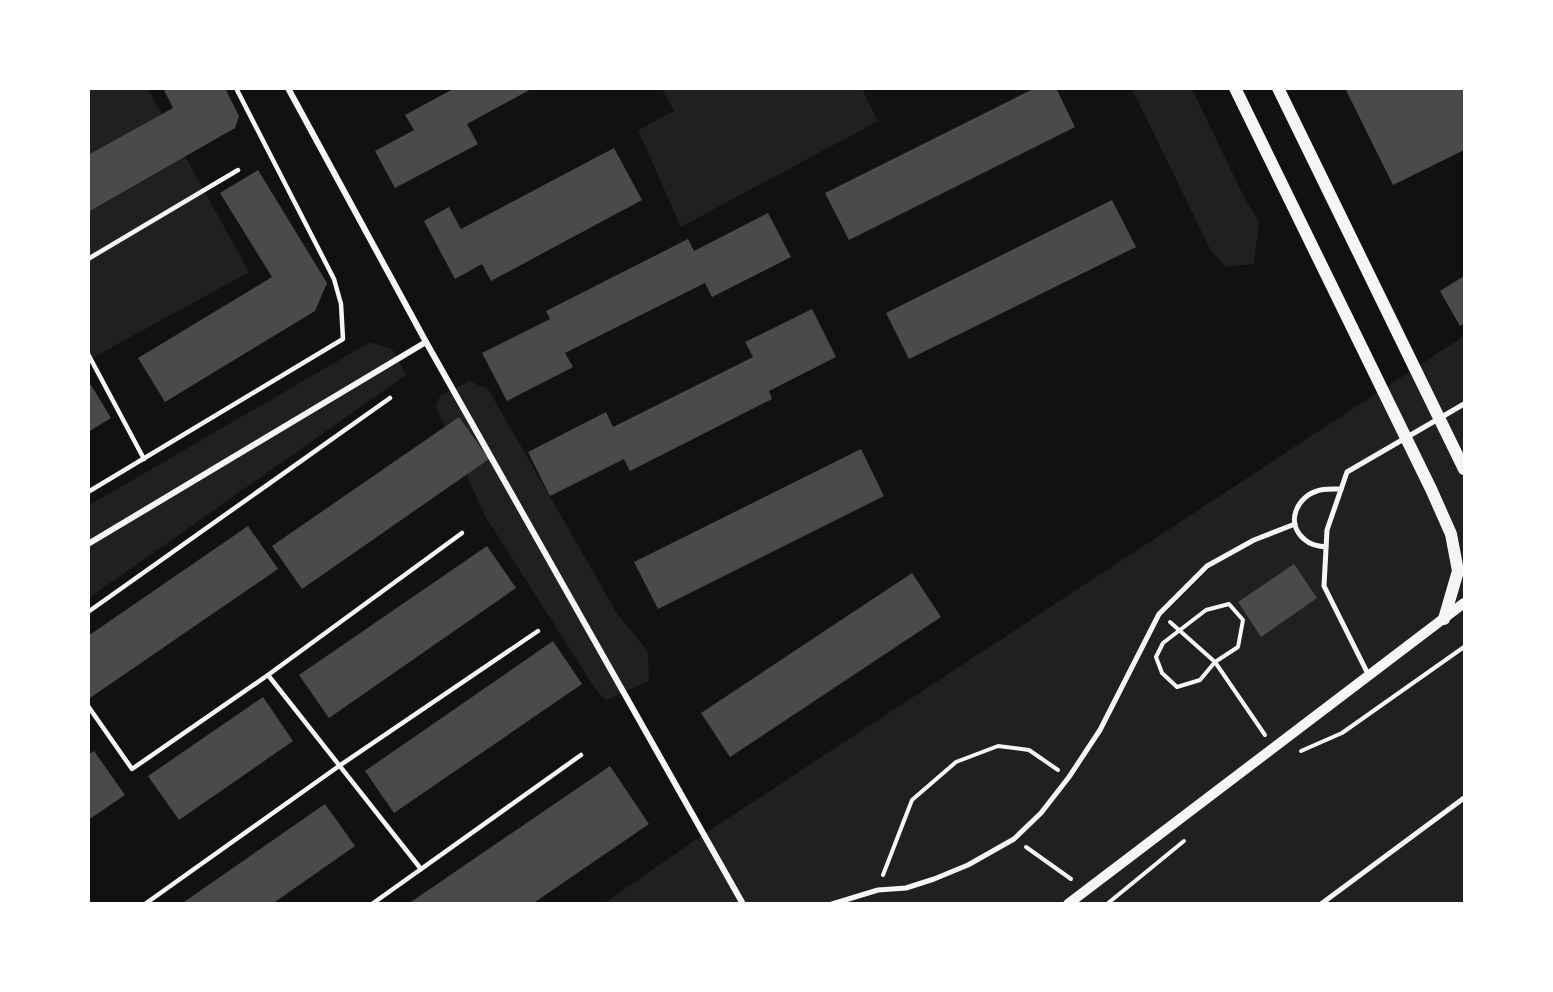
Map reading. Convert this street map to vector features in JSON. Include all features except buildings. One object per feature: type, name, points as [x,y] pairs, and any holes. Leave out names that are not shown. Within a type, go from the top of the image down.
[{"type":"main road","points":[[1235,88],[1450,534],[1458,571],[1444,619]]},
{"type":"main road","points":[[1278,88],[1464,469]]},
{"type":"street","points":[[288,88],[426,342],[743,903]]},
{"type":"street","points":[[88,544],[426,342]]},
{"type":"street","points":[[1369,676],[1324,586],[1327,530],[1341,489],[1347,472],[1464,404]]},
{"type":"street","points":[[1326,547],[1302,539],[1294,524],[1296,506],[1306,496],[1320,489],[1341,489]]},
{"type":"street","points":[[832,903],[878,890],[906,888],[934,879],[968,865],[1014,838],[1041,813],[1069,777],[1100,730],[1160,614],[1207,566],[1254,540],[1294,524]]},
{"type":"street","points":[[1068,903],[1464,603]]},
{"type":"street","points":[[1321,903],[1464,798]]},
{"type":"lane","points":[[88,492],[343,339],[341,304],[334,279],[236,88]]},
{"type":"lane","points":[[88,259],[238,170]]},
{"type":"lane","points":[[88,354],[144,459]]},
{"type":"lane","points":[[88,612],[390,398]]},
{"type":"lane","points":[[88,706],[132,769],[268,675],[462,533]]},
{"type":"lane","points":[[146,903],[339,766],[538,631]]},
{"type":"lane","points":[[268,675],[421,869]]},
{"type":"lane","points":[[372,903],[581,755]]},
{"type":"path","points":[[1229,604],[1243,620],[1238,647],[1215,662],[1200,680],[1177,687],[1162,673],[1156,657],[1163,643],[1206,610],[1229,604]]},
{"type":"path","points":[[1160,614],[1215,662],[1274,748]]},
{"type":"path","points":[[1295,754],[1342,733],[1464,649]]},
{"type":"path","points":[[878,890],[912,800],[956,762],[998,746],[1029,750],[1069,777]]},
{"type":"path","points":[[1014,838],[1087,890]]},
{"type":"path","points":[[1107,903],[1186,840]]},
{"type":"shaded area","points":[[89,89],[148,89],[249,272],[89,360]]},
{"type":"shaded area","points":[[662,89],[862,89],[878,121],[681,227],[638,130],[674,111]]},
{"type":"shaded area","points":[[1132,89],[1192,89],[1243,195],[1259,222],[1254,264],[1226,267],[1211,251]]},
{"type":"shaded area","points":[[1464,336],[1464,903],[603,904],[704,834]]},
{"type":"shaded area","points":[[370,342],[392,349],[406,375],[89,598],[88,506]]},
{"type":"shaded area","points":[[469,381],[488,389],[618,615],[648,651],[649,681],[606,700],[598,693],[485,516],[436,407],[440,396]]}]
